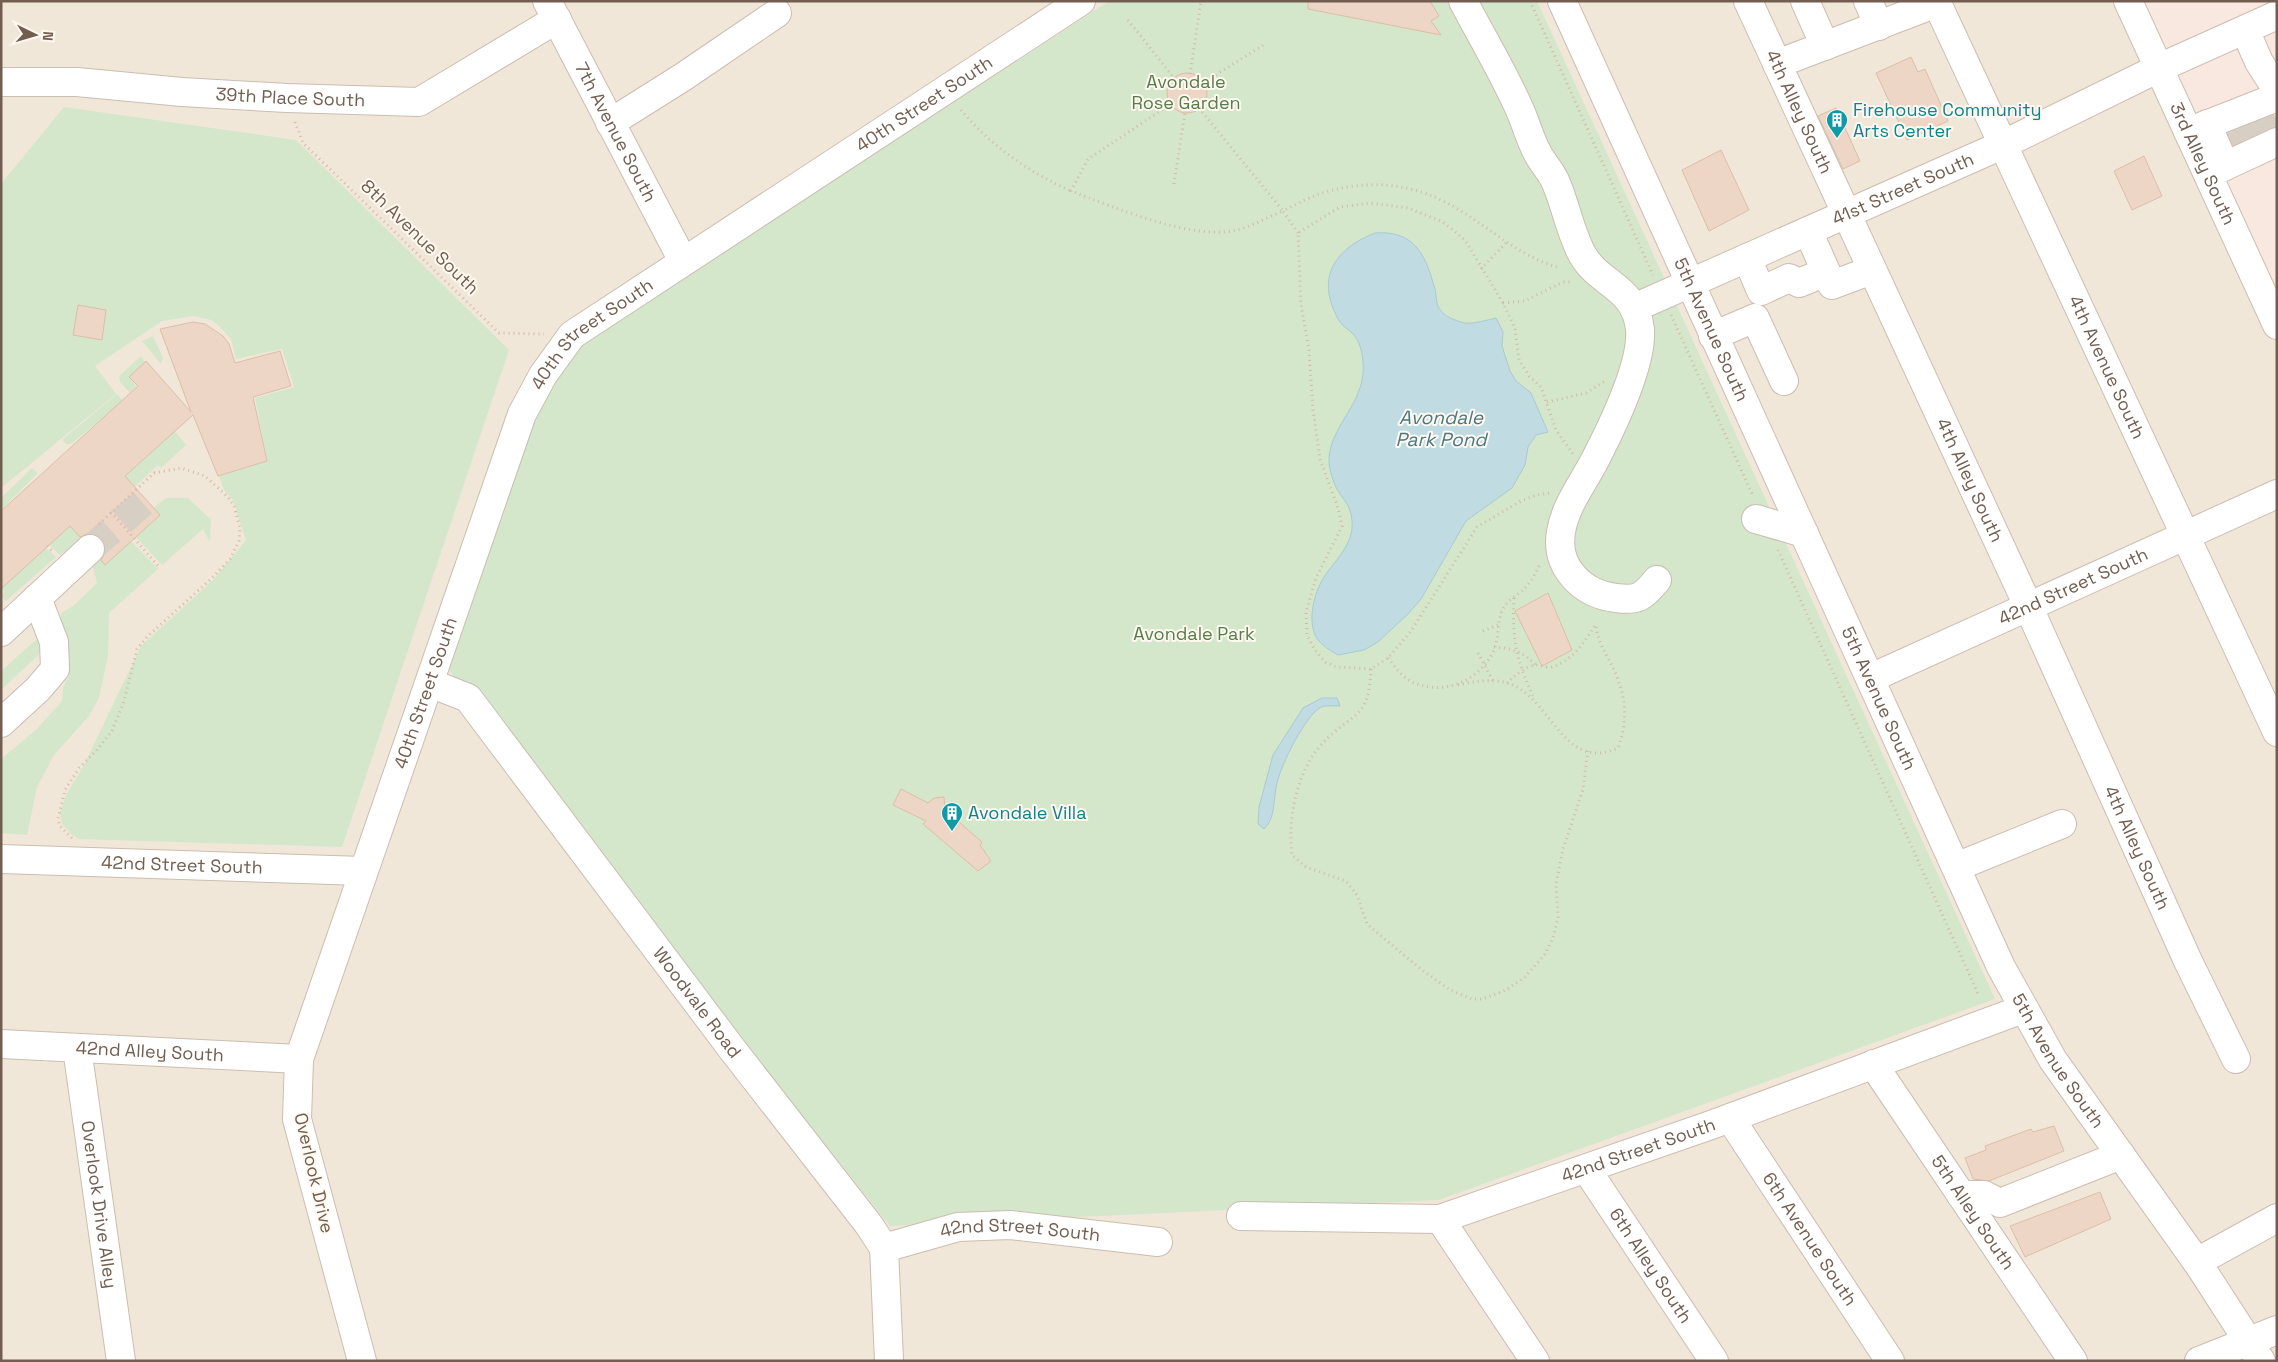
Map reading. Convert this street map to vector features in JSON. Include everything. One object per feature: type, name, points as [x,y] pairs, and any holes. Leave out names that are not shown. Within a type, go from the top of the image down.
[{"type":"street","name":"40th Street South","points":[[363,871],[522,414],[543,375],[572,335],[1081,1]]},
{"type":"street","points":[[1463,1],[1519,107],[1538,154],[1556,182],[1580,251],[1588,265],[1620,289],[1634,308],[1640,329],[1639,348],[1627,411],[1595,460],[1574,497],[1561,531],[1560,556],[1571,576],[1585,588],[1601,596],[1633,600],[1645,594],[1656,580]]},
{"type":"street","name":"5th Avenue South","points":[[1562,1],[2001,967],[2053,1060],[2197,1262],[2254,1350]]},
{"type":"street","name":"4th Alley South","points":[[1748,1],[2029,608],[2188,961],[2236,1059]]},
{"type":"street","points":[[1805,1],[1825,46]]},
{"type":"street","points":[[1868,1],[1879,26]]},
{"type":"street","name":"3rd Alley South","points":[[2128,1],[2159,68],[2197,128],[2216,170],[2277,325]]},
{"type":"street","points":[[1777,64],[1879,26],[1936,2]]},
{"type":"street","name":"4th Avenue South","points":[[1936,2],[2277,732]]},
{"type":"street","name":"7th Avenue South","points":[[552,10],[683,262]]},
{"type":"street","name":"39th Place South","points":[[1,82],[76,82],[182,92],[287,98],[419,102],[552,10]]},
{"type":"street","points":[[610,123],[777,13]]},
{"type":"street","name":"41st Street South","points":[[1634,308],[2002,145],[2159,68],[2277,15]]},
{"type":"street","points":[[2244,30],[2259,62],[2277,90]]},
{"type":"street","points":[[2197,128],[2258,128]]},
{"type":"street","points":[[2216,170],[2258,128]]},
{"type":"street","points":[[1808,231],[1832,285],[1872,270]]},
{"type":"street","points":[[1747,258],[1761,291]]},
{"type":"street","points":[[1784,381],[1755,318],[1757,298],[1761,291],[1789,278],[1800,283],[1826,272]]},
{"type":"street","points":[[1713,336],[1755,318]]},
{"type":"street","name":"42nd Street South","points":[[1871,678],[2277,494]]},
{"type":"street","points":[[1756,519],[1804,533]]},
{"type":"street","points":[[1,632],[37,598],[92,539]]},
{"type":"street","points":[[1,723],[38,689],[55,669],[54,642],[37,598]]},
{"type":"street","name":"Woodvale Road","points":[[430,682],[468,698],[732,1049],[870,1225],[884,1248],[889,1361]]},
{"type":"street","points":[[1956,867],[2062,824]]},
{"type":"street","name":"42nd Street South","points":[[1,859],[363,871]]},
{"type":"street","name":"Overlook Drive","points":[[362,1361],[297,1119],[299,1059],[363,871]]},
{"type":"street","name":"42nd Street South","points":[[1241,1216],[1440,1219],[1587,1170],[2023,1009]]},
{"type":"street","name":"42nd Alley South","points":[[1,1044],[299,1059]]},
{"type":"street","name":"Overlook Drive Alley","points":[[77,1048],[121,1361]]},
{"type":"street","name":"5th Alley South","points":[[1873,1064],[2072,1361]]},
{"type":"street","name":"6th Avenue South","points":[[1730,1118],[1890,1361]]},
{"type":"street","points":[[1961,1195],[1984,1195],[2000,1202],[2121,1155]]},
{"type":"street","name":"6th Alley South","points":[[1587,1170],[1714,1361]]},
{"type":"street","points":[[1989,1236],[2000,1202]]},
{"type":"street","points":[[2197,1262],[2277,1218]]},
{"type":"street","points":[[1440,1219],[1535,1361]]},
{"type":"street","name":"42nd Street South","points":[[884,1248],[958,1227],[1010,1225],[1158,1242]]},
{"type":"street","points":[[2199,1361],[2254,1350],[2277,1330]]},
{"type":"path","points":[[1190,74],[1201,1]]},
{"type":"path","points":[[1128,20],[1174,78]]},
{"type":"path","points":[[1203,83],[1265,44]]},
{"type":"path","name":"8th Avenue South","points":[[287,98],[303,143],[498,333],[572,335]]},
{"type":"path","points":[[1071,191],[1088,159],[1172,104]]},
{"type":"path","points":[[1199,108],[1298,232],[1301,304],[1309,350],[1313,410],[1320,458],[1338,508],[1342,526],[1316,578],[1306,612],[1308,635],[1315,650],[1325,662],[1336,667],[1371,668],[1388,658],[1411,631],[1477,527],[1504,510],[1536,494],[1557,493]]},
{"type":"path","points":[[961,110],[998,146],[1038,176],[1071,191],[1157,221],[1192,229],[1236,230],[1324,193],[1357,184],[1394,185],[1422,190],[1460,211],[1506,243],[1538,262],[1560,268]]},
{"type":"path","points":[[1174,184],[1185,112]]},
{"type":"path","points":[[1298,232],[1340,207],[1371,203],[1408,208],[1443,222],[1465,240],[1503,304],[1515,328],[1519,360],[1541,387],[1556,430],[1576,459]]},
{"type":"path","points":[[1482,269],[1506,243]]},
{"type":"path","points":[[1503,304],[1526,301],[1563,282],[1573,282]]},
{"type":"path","points":[[1547,402],[1586,393],[1606,380],[1610,375]]},
{"type":"path","points":[[72,838],[60,826],[58,819],[65,790],[79,768],[112,731],[124,701],[137,649],[148,636],[230,559],[238,541],[240,528],[234,506],[228,497],[205,476],[181,468],[154,474],[111,512],[92,539]]},
{"type":"path","points":[[111,512],[160,568]]},
{"type":"path","points":[[1458,686],[1472,677],[1485,664],[1494,647],[1498,625],[1504,608],[1536,574],[1542,559]]},
{"type":"path","points":[[1514,598],[1515,651],[1521,672],[1535,701]]},
{"type":"path","points":[[1388,658],[1398,671],[1411,682],[1427,686],[1442,688],[1476,681],[1507,683],[1527,693],[1572,744],[1588,752],[1606,754],[1618,748],[1625,730],[1625,707],[1617,677],[1597,636],[1596,624],[1578,650],[1564,661],[1550,667],[1535,665],[1521,672],[1507,683]]},
{"type":"path","points":[[1483,631],[1498,625]]},
{"type":"path","points":[[1494,647],[1510,648],[1529,658],[1535,665]]},
{"type":"path","points":[[1478,653],[1493,681]]},
{"type":"path","points":[[1371,668],[1366,703],[1359,714],[1334,732],[1316,751],[1294,799],[1289,835],[1292,855],[1306,867],[1346,881],[1357,896],[1367,924],[1418,967],[1450,990],[1472,999],[1483,999],[1506,990],[1525,978],[1545,954],[1553,938],[1558,917],[1556,884],[1562,849],[1583,789],[1588,752]]},
{"type":"shaded area","points":[[1,1],[2120,1],[2277,343],[2277,1361],[1,1361]]},
{"type":"shaded area","points":[[2120,1],[2277,1],[2277,343]]},
{"type":"green space","name":"Avondale Park","points":[[1109,1],[1537,1],[1995,999],[1439,1200],[890,1226],[449,670],[535,412],[577,348]]},
{"type":"green space","points":[[64,107],[296,140],[509,350],[342,847],[79,839],[71,834],[62,824],[60,812],[67,793],[83,767],[141,646],[213,580],[246,540],[233,500],[224,490],[219,476],[267,461],[255,398],[294,387],[282,349],[236,359],[231,339],[211,320],[194,316],[162,321],[95,366],[116,394],[1,488],[1,184]]},
{"type":"green space","points":[[153,336],[163,358],[161,364],[142,341]]},
{"type":"green space","points":[[141,356],[145,362],[129,377],[136,386],[130,393],[120,382],[119,376]]},
{"type":"green space","points":[[117,394],[123,401],[71,444],[66,444],[62,440]]},
{"type":"green space","points":[[175,431],[186,445],[161,468],[158,465],[134,487],[122,479]]},
{"type":"green space","points":[[32,468],[38,473],[1,510],[1,498]]},
{"type":"green space","points":[[166,498],[188,498],[211,520],[210,542],[203,529],[162,565],[136,537],[160,515],[153,508]]},
{"type":"green space","points":[[72,524],[81,539],[60,555],[49,545]]},
{"type":"green space","points":[[131,541],[158,569],[109,613],[108,656],[99,698],[89,716],[54,755],[37,787],[27,835],[1,833],[1,759],[36,730],[62,701],[63,687],[69,676],[61,613],[73,606],[97,583],[93,567],[99,558],[105,565]]},
{"type":"green space","points":[[46,548],[56,557],[6,601],[2,596],[5,591],[1,589],[1,561]]},
{"type":"green space","points":[[39,637],[45,649],[1,690],[1,671]]},
{"type":"water","name":"Avondale Park Pond","points":[[1375,233],[1399,235],[1415,246],[1426,263],[1435,289],[1438,305],[1447,316],[1465,323],[1496,318],[1503,332],[1502,346],[1510,371],[1516,381],[1531,393],[1548,432],[1536,435],[1528,447],[1525,465],[1512,488],[1466,521],[1421,599],[1408,614],[1378,642],[1364,650],[1338,655],[1323,645],[1315,636],[1312,617],[1314,601],[1322,580],[1348,543],[1352,529],[1350,512],[1335,485],[1329,462],[1333,439],[1361,386],[1363,364],[1361,348],[1357,339],[1338,319],[1329,295],[1328,283],[1331,271],[1343,253],[1363,238]]},
{"type":"water","points":[[1322,698],[1337,698],[1340,706],[1321,707],[1301,730],[1288,753],[1279,775],[1271,819],[1264,829],[1258,824],[1259,807],[1273,755],[1303,708]]},
{"type":"building","points":[[1308,1],[1430,1],[1439,16],[1431,21],[1441,35],[1308,9]]},
{"type":"building","points":[[1911,57],[1918,72],[1925,69],[1948,121],[1907,140],[1876,73]]},
{"type":"building","points":[[1187,73],[1201,79],[1207,93],[1201,107],[1187,113],[1173,107],[1167,93],[1173,79]]},
{"type":"building","name":"Firehouse Community Arts Center","points":[[1836,108],[1860,161],[1843,169],[1818,116]]},
{"type":"building","points":[[1721,150],[1749,210],[1709,231],[1682,170]]},
{"type":"building","points":[[2144,156],[2162,196],[2132,210],[2114,171]]},
{"type":"building","points":[[78,305],[106,310],[102,340],[73,335]]},
{"type":"building","points":[[193,322],[205,324],[223,336],[229,344],[235,363],[280,351],[291,386],[253,397],[267,461],[218,476],[193,415],[125,476],[160,515],[136,537],[105,565],[101,560],[105,553],[102,539],[94,534],[80,537],[70,526],[1,589],[1,511],[138,386],[129,377],[146,361],[191,412],[160,329]]},
{"type":"building","points":[[1548,593],[1572,650],[1542,666],[1515,611]]},
{"type":"building","name":"Avondale Villa","points":[[901,789],[928,803],[934,798],[944,797],[945,810],[982,842],[980,845],[991,861],[978,871],[923,824],[926,821],[893,805]]},
{"type":"building","points":[[2054,1126],[2064,1151],[1989,1181],[1973,1179],[1965,1158],[1986,1150],[1985,1146],[2031,1129],[2033,1132]]},
{"type":"building","points":[[2100,1192],[2111,1219],[2025,1257],[2010,1226]]},
{"type":"tunnel","points":[[2259,116],[2269,135]]},
{"type":"tunnel","points":[[2237,126],[2246,144]]},
{"type":"tunnel","points":[[90,549],[146,500]]},
{"type":"place","name":"Firehouse Community Arts Center","points":[[1837,139]]},
{"type":"place","name":"Avondale Villa","points":[[952,832]]},
{"type":"park label","name":"Avondale Rose Garden","points":[[1186,92]]}]
